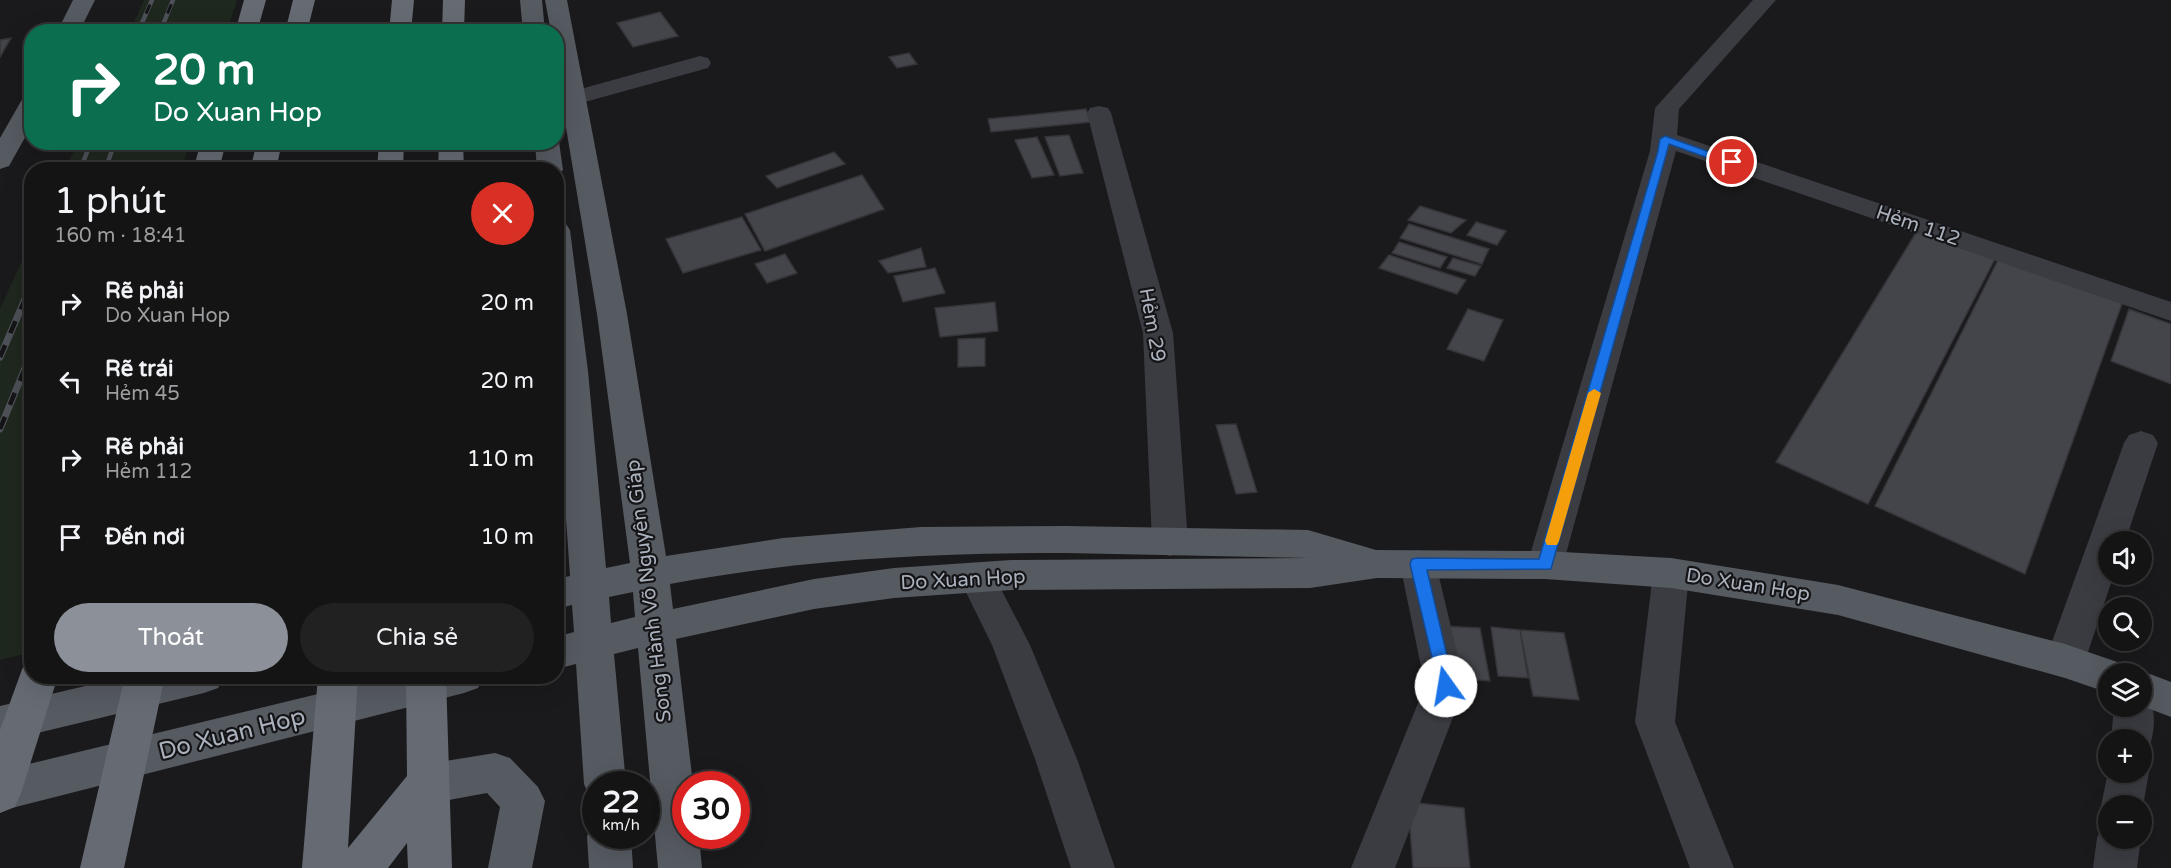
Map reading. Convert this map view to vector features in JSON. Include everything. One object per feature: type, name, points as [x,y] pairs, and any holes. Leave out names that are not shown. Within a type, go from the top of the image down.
[{"type":"highway","points":[[248,24],[255,0]]},
{"type":"highway","points":[[298,24],[304,0]]},
{"type":"highway","points":[[401,24],[403,0]]},
{"type":"highway","points":[[453,24],[454,0]]},
{"type":"highway","points":[[0,792],[12,721],[33,684]]},
{"type":"highway","points":[[102,868],[144,684]]},
{"type":"highway","points":[[426,684],[430,868]]},
{"type":"highway","points":[[324,868],[337,692]]},
{"type":"highway","points":[[360,868],[428,784]]},
{"type":"main road","points":[[72,24],[84,0]]},
{"type":"main road","points":[[531,0],[533,24]]},
{"type":"main road","name":"Song Hành Võ Nguyên Giáp","points":[[556,0],[560,24]]},
{"type":"main road","name":"Song Hành Võ Nguyên Giáp","points":[[564,44],[612,314],[650,573],[680,868]]},
{"type":"main road","points":[[0,161],[24,116]]},
{"type":"main road","points":[[564,300],[572,371],[575,649],[602,771]]},
{"type":"main road","name":"Do Xuan Hop","points":[[573,590],[650,573],[813,549],[919,541],[1308,544],[1377,564]]},
{"type":"main road","name":"Do Xuan Hop","points":[[575,649],[655,628],[814,594],[894,583],[977,578],[1310,573],[1377,564],[1545,565],[1671,573],[1838,600],[2065,661],[2098,672]]},
{"type":"main road","points":[[12,721],[144,684]]},
{"type":"main road","name":"Do Xuan Hop","points":[[0,792],[126,761],[337,692],[402,684]]},
{"type":"main road","points":[[2152,692],[2171,700]]},
{"type":"main road","points":[[428,784],[495,772],[509,786],[523,801],[510,868]]},
{"type":"main road","points":[[610,849],[611,868]]},
{"type":"street","points":[[1545,565],[1663,151],[1667,108],[1765,0]]},
{"type":"street","points":[[574,98],[700,63]]},
{"type":"street","name":"Hẻm 29","points":[[1099,113],[1158,333],[1170,542]]},
{"type":"street","name":"Hẻm 112","points":[[1665,139],[2171,312]]},
{"type":"street","points":[[2065,661],[2141,444]]},
{"type":"street","points":[[1373,868],[1446,686],[1418,564]]},
{"type":"street","points":[[1671,573],[1654,722],[1712,868]]},
{"type":"street","points":[[977,578],[1011,645],[1056,759],[1094,868]]},
{"type":"street","points":[[2115,868],[2118,849]]},
{"type":"shaded area","points":[[144,0],[237,0],[229,24],[133,24]]},
{"type":"shaded area","points":[[74,150],[188,150],[183,162],[68,162]]},
{"type":"shaded area","points":[[24,256],[24,654],[0,660],[0,309]]},
{"type":"building","points":[[660,12],[678,36],[633,47],[617,23]]},
{"type":"building","points":[[11,38],[0,57],[0,40]]},
{"type":"building","points":[[909,53],[917,64],[897,68],[889,57]]},
{"type":"building","points":[[1086,109],[1091,122],[991,132],[988,119]]},
{"type":"building","points":[[1069,135],[1083,173],[1060,176],[1045,137]]},
{"type":"building","points":[[1037,137],[1054,175],[1032,178],[1015,140]]},
{"type":"building","points":[[834,152],[845,164],[777,188],[766,176]]},
{"type":"building","points":[[862,175],[884,209],[765,251],[745,214]]},
{"type":"building","points":[[1420,206],[1466,220],[1451,233],[1408,220]]},
{"type":"building","points":[[742,217],[761,250],[683,273],[666,239]]},
{"type":"building","points":[[1476,222],[1506,231],[1497,245],[1467,235]]},
{"type":"building","points":[[1409,224],[1489,249],[1482,264],[1400,238]]},
{"type":"building","points":[[1917,231],[1995,259],[1868,504],[1776,462]]},
{"type":"building","points":[[1399,242],[1447,257],[1440,268],[1392,253]]},
{"type":"building","points":[[921,248],[926,267],[888,273],[879,261]]},
{"type":"building","points":[[785,254],[797,273],[767,283],[755,264]]},
{"type":"building","points":[[1389,255],[1466,280],[1457,294],[1379,268]]},
{"type":"building","points":[[1453,258],[1481,266],[1475,276],[1447,268]]},
{"type":"building","points":[[1999,258],[2123,301],[2025,574],[1875,506]]},
{"type":"building","points":[[935,268],[945,293],[903,302],[894,276]]},
{"type":"building","points":[[995,302],[998,331],[940,337],[935,308]]},
{"type":"building","points":[[1468,309],[1503,320],[1484,361],[1447,349]]},
{"type":"building","points":[[2129,309],[2171,324],[2171,384],[2111,361]]},
{"type":"building","points":[[985,338],[985,366],[958,367],[958,339]]},
{"type":"building","points":[[1236,424],[1257,492],[1236,494],[1216,425]]},
{"type":"building","points":[[1442,626],[1480,628],[1490,681],[1451,678]]},
{"type":"building","points":[[1491,627],[1520,630],[1528,678],[1498,676]]},
{"type":"building","points":[[1520,630],[1564,633],[1579,700],[1533,696]]},
{"type":"building","points":[[1408,802],[1464,808],[1470,868],[1413,868]]},
{"type":"railway","points":[[142,24],[152,0]]},
{"type":"railway","points":[[163,24],[173,0]]},
{"type":"railway","points":[[83,162],[88,150]]},
{"type":"railway","points":[[108,162],[112,150]]},
{"type":"railway","points":[[0,357],[24,302]]},
{"type":"railway","points":[[0,429],[24,370]]},
{"type":"slow traffic","points":[[1552,541],[1594,393]]},
{"type":"route","points":[[1446,686],[1418,564],[1545,565],[1665,139],[1732,162]]}]
